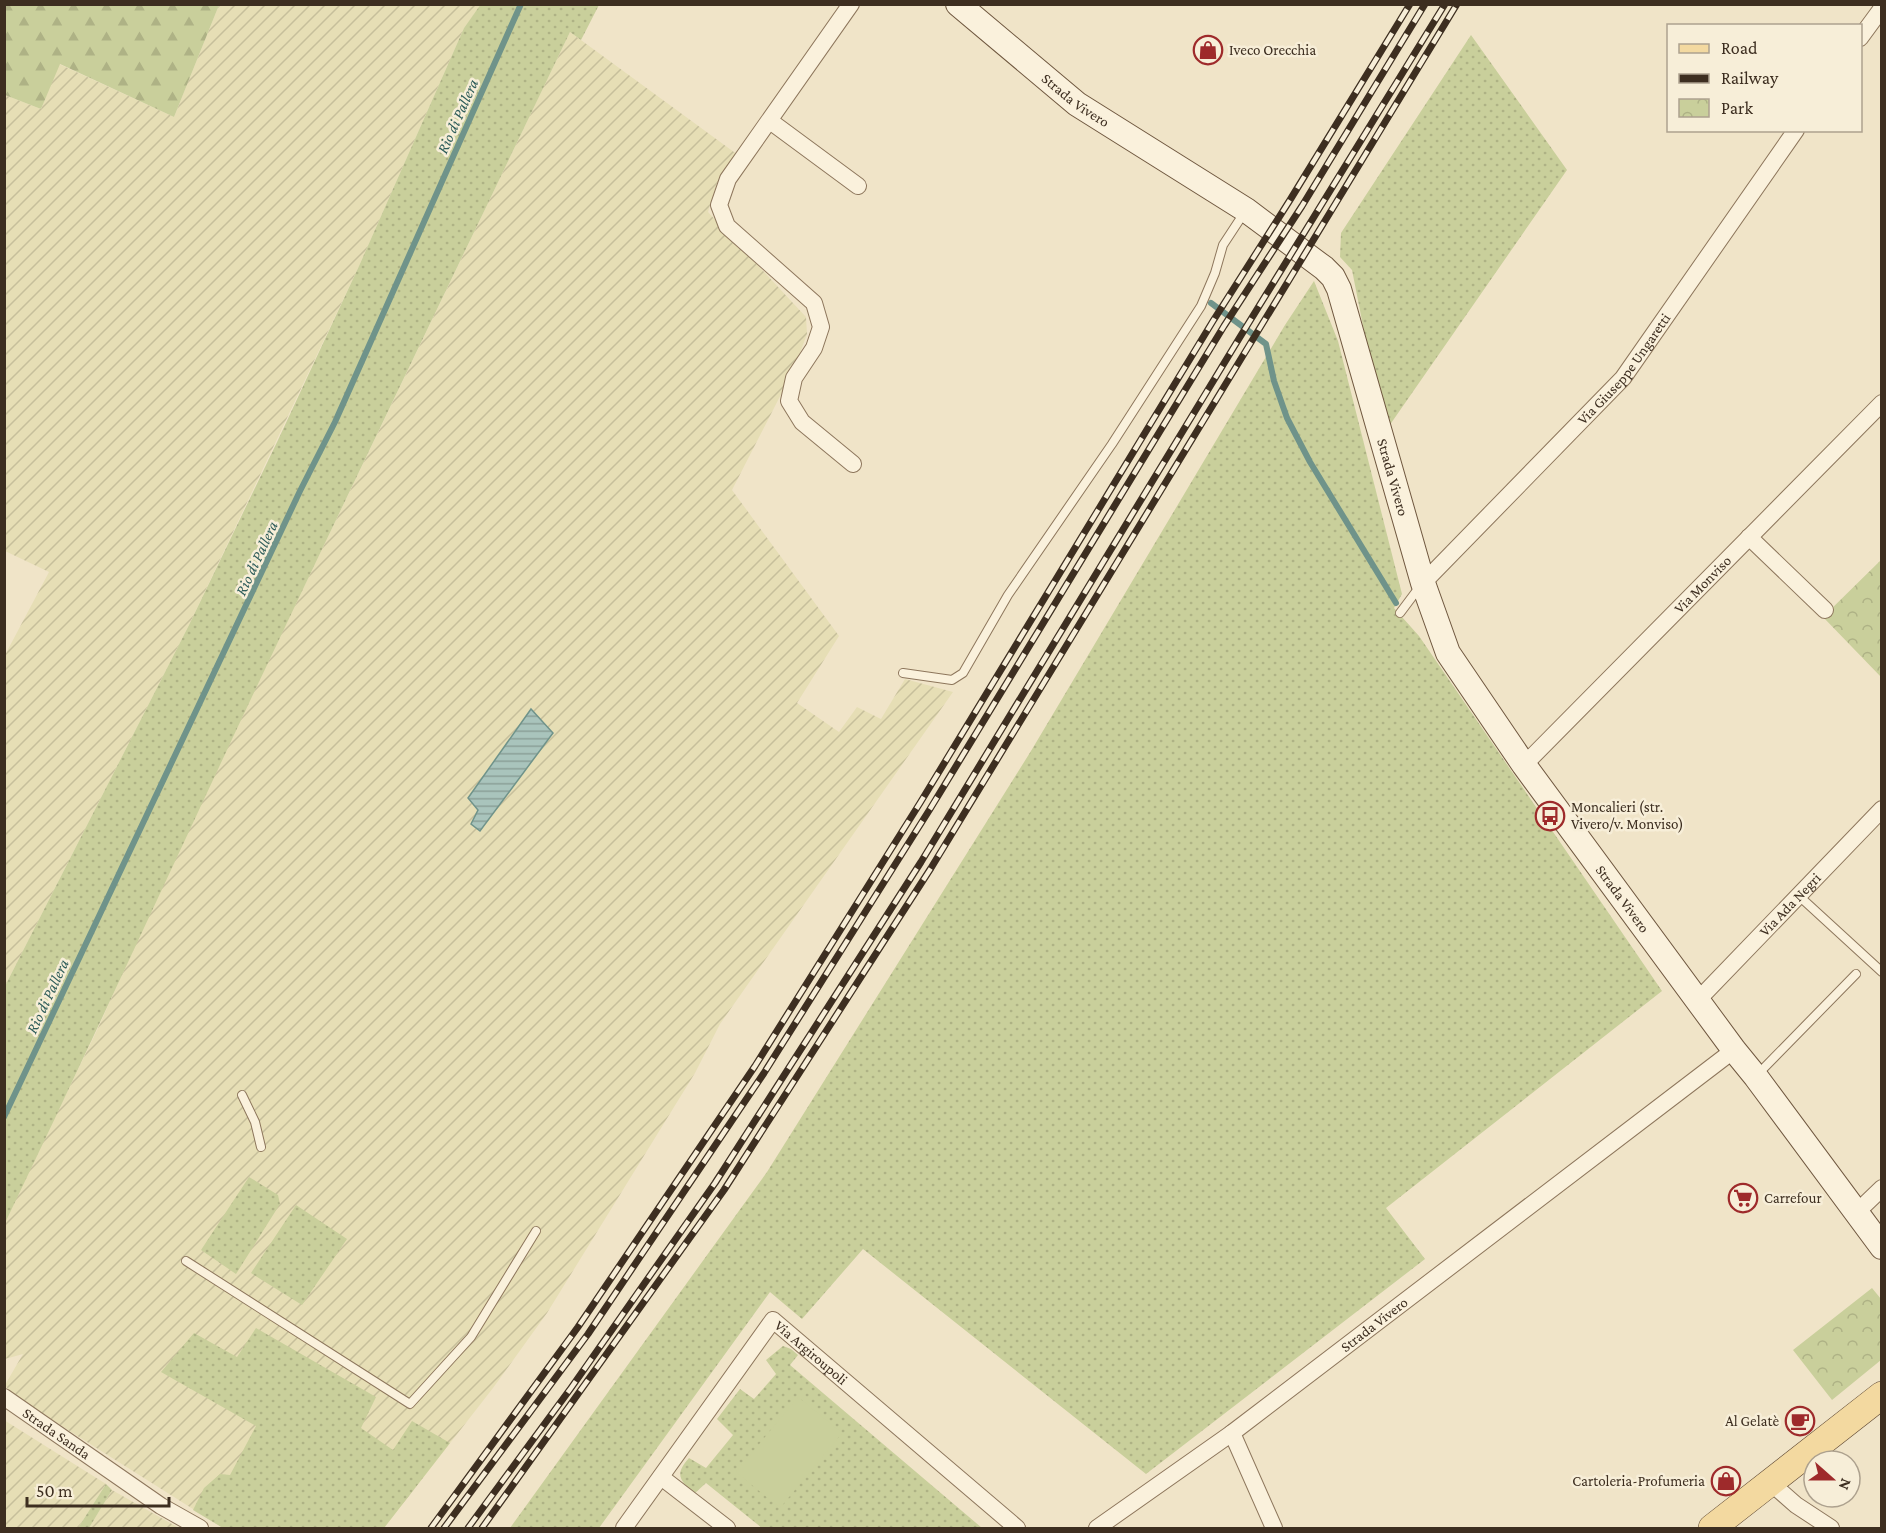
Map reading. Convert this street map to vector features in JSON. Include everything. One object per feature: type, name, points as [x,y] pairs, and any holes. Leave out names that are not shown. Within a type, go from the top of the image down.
[{"type":"main road","points":[[1712,1528],[1881,1395]]},
{"type":"street","points":[[851,4],[728,179],[719,205],[727,226],[814,303],[821,327],[814,348],[794,378],[789,401],[802,422],[853,464]]},
{"type":"street","name":"Strada Vivero","points":[[958,4],[1077,104],[1246,210],[1333,277],[1339,289],[1423,583],[1448,653],[1524,765],[1881,1247]]},
{"type":"street","points":[[1862,35],[1881,8]]},
{"type":"street","points":[[770,122],[858,186]]},
{"type":"street","name":"Via Giuseppe Ungaretti","points":[[1423,583],[1623,378],[1795,132]]},
{"type":"street","name":"Via Monviso","points":[[1524,765],[1881,403]]},
{"type":"street","points":[[1749,537],[1825,610]]},
{"type":"street","name":"Via Ada Negri","points":[[1697,1001],[1881,809]]},
{"type":"street","name":"Strada Vivero","points":[[1097,1528],[1232,1433],[1734,1050]]},
{"type":"street","points":[[1857,1212],[1881,1188]]},
{"type":"street","name":"Via Argiroupoli","points":[[624,1528],[773,1320],[1017,1528]]},
{"type":"street","name":"Strada Sanda","points":[[4,1397],[161,1506],[200,1528]]},
{"type":"street","points":[[1232,1433],[1274,1528]]},
{"type":"street","points":[[661,1477],[727,1528]]},
{"type":"street","points":[[1771,1483],[1796,1505],[1831,1528]]},
{"type":"lane","points":[[903,673],[952,680],[963,673],[1008,595],[1112,444],[1200,306],[1215,273],[1223,245],[1246,210]]},
{"type":"lane","points":[[1400,613],[1423,583]]},
{"type":"lane","points":[[1798,895],[1881,972]]},
{"type":"lane","points":[[1756,1077],[1856,974]]},
{"type":"lane","points":[[242,1095],[255,1122],[261,1147]]},
{"type":"lane","points":[[186,1262],[410,1404],[471,1338],[536,1231]]},
{"type":"shaded area","points":[[219,5],[481,5],[464,28],[359,266],[189,625],[5,986],[5,655],[49,572],[5,551],[5,95],[41,109],[59,64],[174,117]]},
{"type":"shaded area","points":[[570,32],[738,155],[717,183],[708,212],[806,317],[807,334],[794,369],[732,490],[839,636],[797,703],[839,732],[857,707],[881,719],[905,679],[953,692],[720,1024],[695,1073],[547,1313],[493,1388],[384,1528],[223,1528],[9,1391],[5,1385],[23,1354],[5,1359],[4,1223],[98,1028],[267,664]]},
{"type":"shaded area","points":[[4,1420],[106,1484],[78,1528],[5,1528]]},
{"type":"shaded area","points":[[112,1490],[179,1528],[89,1528]]},
{"type":"green space","points":[[481,4],[599,5],[581,40],[570,32],[267,665],[5,1223],[5,986],[189,625],[359,266],[464,28]]},
{"type":"green space","points":[[4,5],[219,5],[174,117],[60,64],[41,109],[5,95]]},
{"type":"green space","points":[[1471,35],[1567,170],[1387,429],[1352,270],[1340,257],[1341,233]]},
{"type":"green space","points":[[1314,281],[1338,341],[1402,594],[1394,608],[1419,636],[1662,991],[1386,1208],[1425,1259],[1146,1474],[863,1249],[802,1319],[770,1292],[599,1528],[510,1528],[767,1172],[1031,751],[1285,325]]},
{"type":"green space","points":[[1881,560],[1881,677],[1823,617]]},
{"type":"green space","points":[[249,1177],[278,1195],[280,1204],[236,1274],[201,1250]]},
{"type":"green space","points":[[296,1205],[347,1239],[302,1305],[251,1273]]},
{"type":"green space","points":[[1872,1288],[1881,1299],[1881,1360],[1832,1400],[1793,1350]]},
{"type":"green space","points":[[256,1328],[376,1397],[361,1428],[393,1450],[412,1421],[450,1443],[384,1528],[223,1528],[193,1510],[204,1488],[220,1474],[230,1475],[256,1426],[161,1372],[194,1333],[237,1357]]},
{"type":"green space","points":[[783,1346],[798,1355],[790,1365],[982,1528],[762,1528],[706,1483],[694,1494],[682,1481],[680,1473],[684,1464],[689,1458],[706,1468],[733,1435],[717,1419],[740,1389],[754,1399],[776,1374],[766,1360]]},
{"type":"green space","points":[[798,1397],[842,1433],[780,1508],[736,1472]]},
{"type":"green space","points":[[106,1484],[112,1490],[89,1528],[78,1528]]},
{"type":"water","points":[[531,709],[553,733],[480,831],[471,824],[478,810],[468,798]]},
{"type":"waterway","name":"Rio di Pallera","points":[[4,1117],[300,491],[335,422],[521,4]]},
{"type":"waterway","points":[[1211,303],[1266,344],[1274,381],[1287,418],[1310,462],[1396,603]]},
{"type":"railway","points":[[431,1528],[578,1327],[755,1066],[920,803],[1213,321],[1410,4]]},
{"type":"railway","points":[[444,1528],[588,1334],[764,1073],[930,809],[1224,326],[1302,206],[1425,4]]},
{"type":"railway","points":[[468,1528],[571,1388],[715,1183],[921,862],[1445,4]]},
{"type":"railway","points":[[482,1528],[724,1190],[931,868],[1457,4]]},
{"type":"place","name":"Iveco Orecchia","points":[[1208,50]]},
{"type":"place","name":"Moncalieri (str. Vivero/v. Monviso)","points":[[1550,816]]},
{"type":"place","name":"Carrefour","points":[[1743,1198]]},
{"type":"place","name":"Al Gelatè","points":[[1800,1421]]},
{"type":"place","name":"Cartoleria-Profumeria","points":[[1726,1481]]}]
